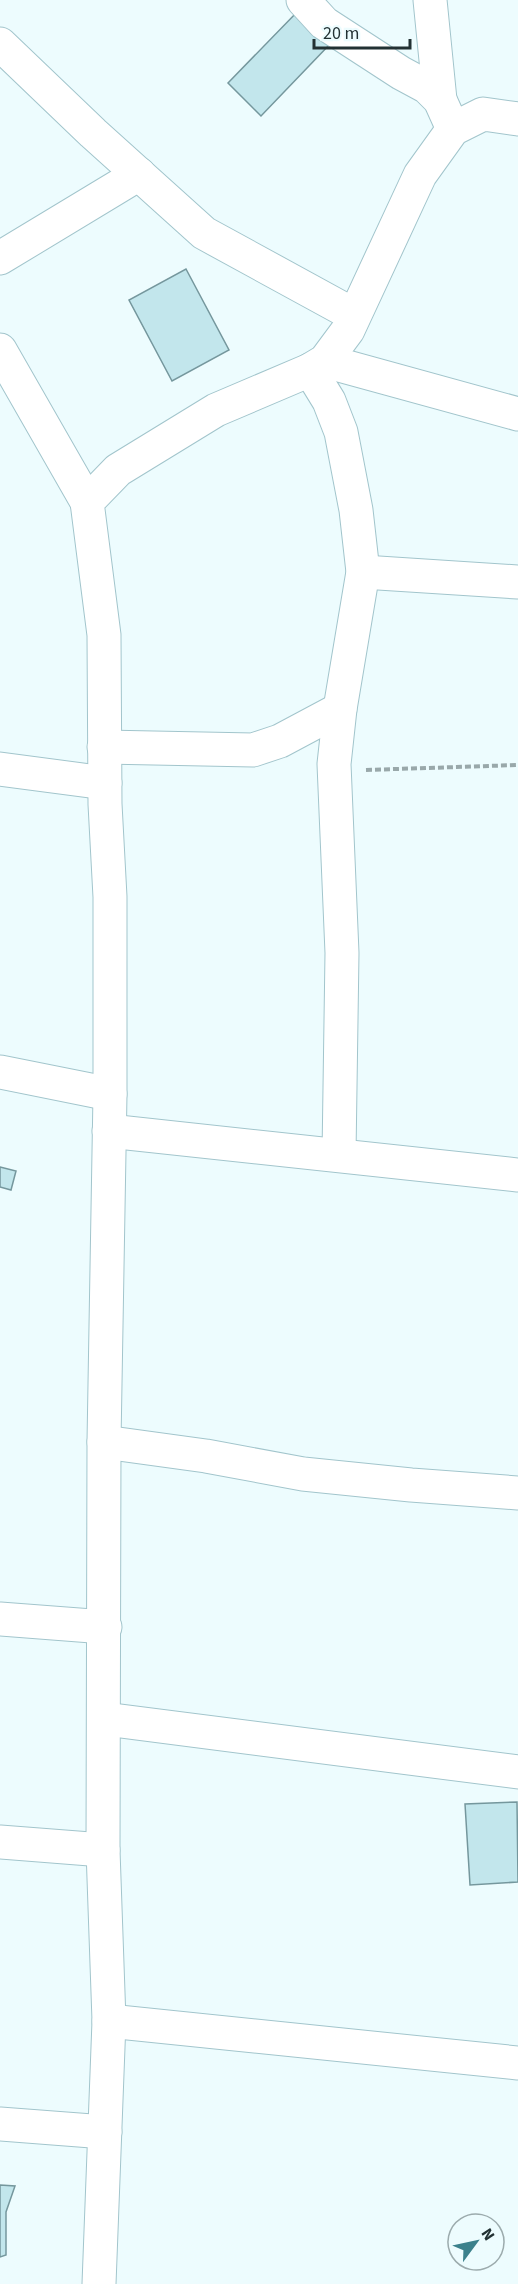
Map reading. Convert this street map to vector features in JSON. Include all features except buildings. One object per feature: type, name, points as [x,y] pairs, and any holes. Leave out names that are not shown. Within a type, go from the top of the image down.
[{"type":"street","points":[[303,0],[324,23],[401,74],[427,87],[440,100]]},
{"type":"street","points":[[430,0],[440,100],[453,129]]},
{"type":"street","points":[[0,44],[93,133],[204,233],[354,315]]},
{"type":"street","points":[[87,502],[118,470],[216,410],[318,366],[348,330],[420,175],[453,129],[483,114],[518,119]]},
{"type":"street","points":[[0,258],[139,174]]},
{"type":"street","points":[[0,350],[87,502],[104,635],[104,747],[110,897],[110,1131],[104,1442],[103,1850],[109,2021],[99,2284]]},
{"type":"street","points":[[318,366],[518,414]]},
{"type":"street","points":[[318,366],[341,432],[356,510],[363,572],[340,709],[334,764],[342,953],[339,1155]]},
{"type":"street","points":[[363,572],[518,582]]},
{"type":"street","points":[[104,747],[253,750],[279,741],[340,709]]},
{"type":"street","points":[[0,769],[105,783]]},
{"type":"street","points":[[0,1072],[110,1094]]},
{"type":"street","points":[[110,1131],[518,1175]]},
{"type":"street","points":[[104,1442],[206,1456],[303,1474],[411,1485],[518,1492]]},
{"type":"street","points":[[0,1619],[105,1627]]},
{"type":"street","points":[[105,1719],[518,1772]]},
{"type":"street","points":[[0,1842],[103,1850]]},
{"type":"street","points":[[109,2021],[518,2063]]},
{"type":"street","points":[[0,2124],[105,2132]]},
{"type":"path","points":[[334,764],[348,770],[379,771],[518,765]]}]
